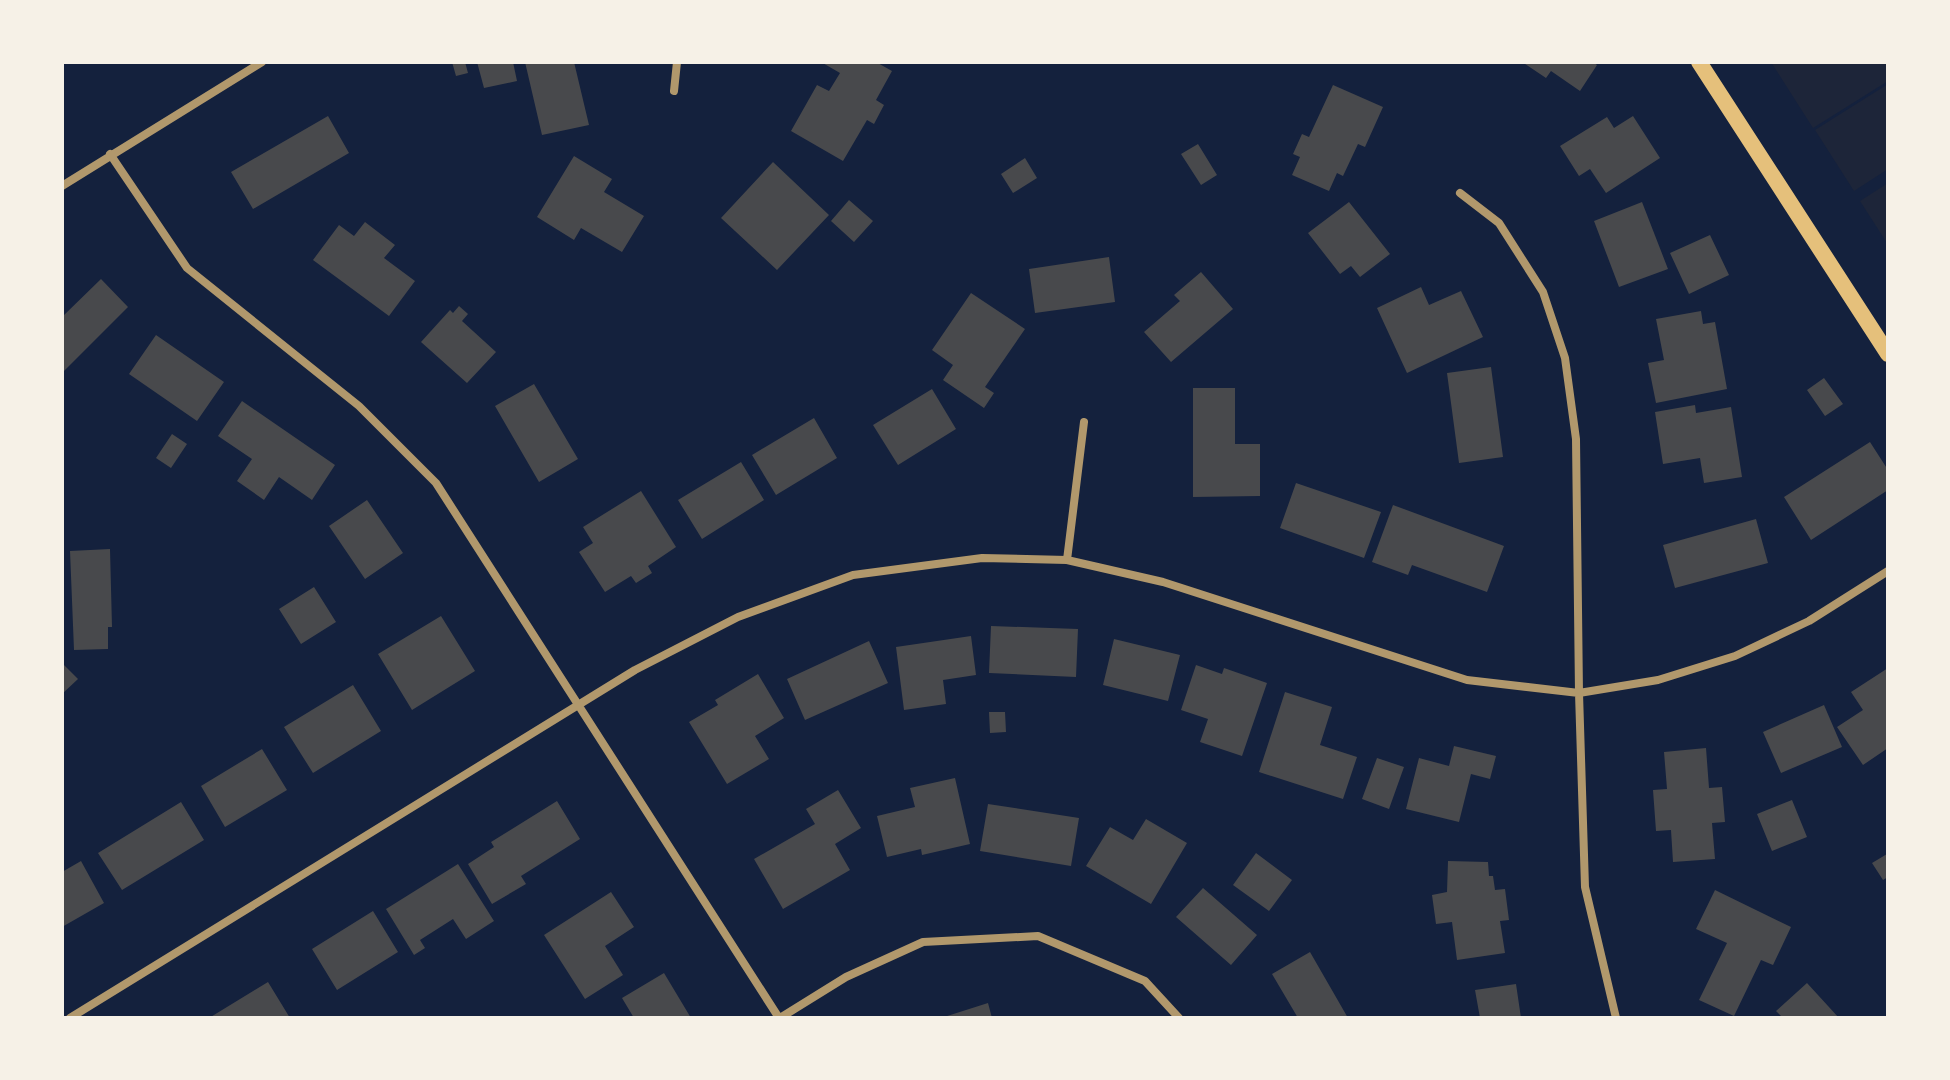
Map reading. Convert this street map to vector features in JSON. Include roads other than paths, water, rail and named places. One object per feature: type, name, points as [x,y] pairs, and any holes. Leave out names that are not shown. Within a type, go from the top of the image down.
[{"type":"main road","points":[[1699,62],[1888,354]]},
{"type":"street","points":[[62,186],[262,62]]},
{"type":"street","points":[[674,91],[677,62]]},
{"type":"street","points":[[110,154],[187,268],[359,406],[436,483],[780,1018],[846,977],[923,942],[1038,936],[1145,981],[1179,1018]]},
{"type":"street","points":[[1460,193],[1499,223],[1543,292],[1565,358],[1576,439],[1585,887],[1616,1018]]},
{"type":"street","points":[[1067,560],[1084,422]]},
{"type":"street","points":[[70,1018],[635,670],[738,617],[853,575],[982,558],[1067,560],[1163,582],[1467,680],[1579,693],[1658,680],[1735,656],[1809,621],[1888,571]]}]
